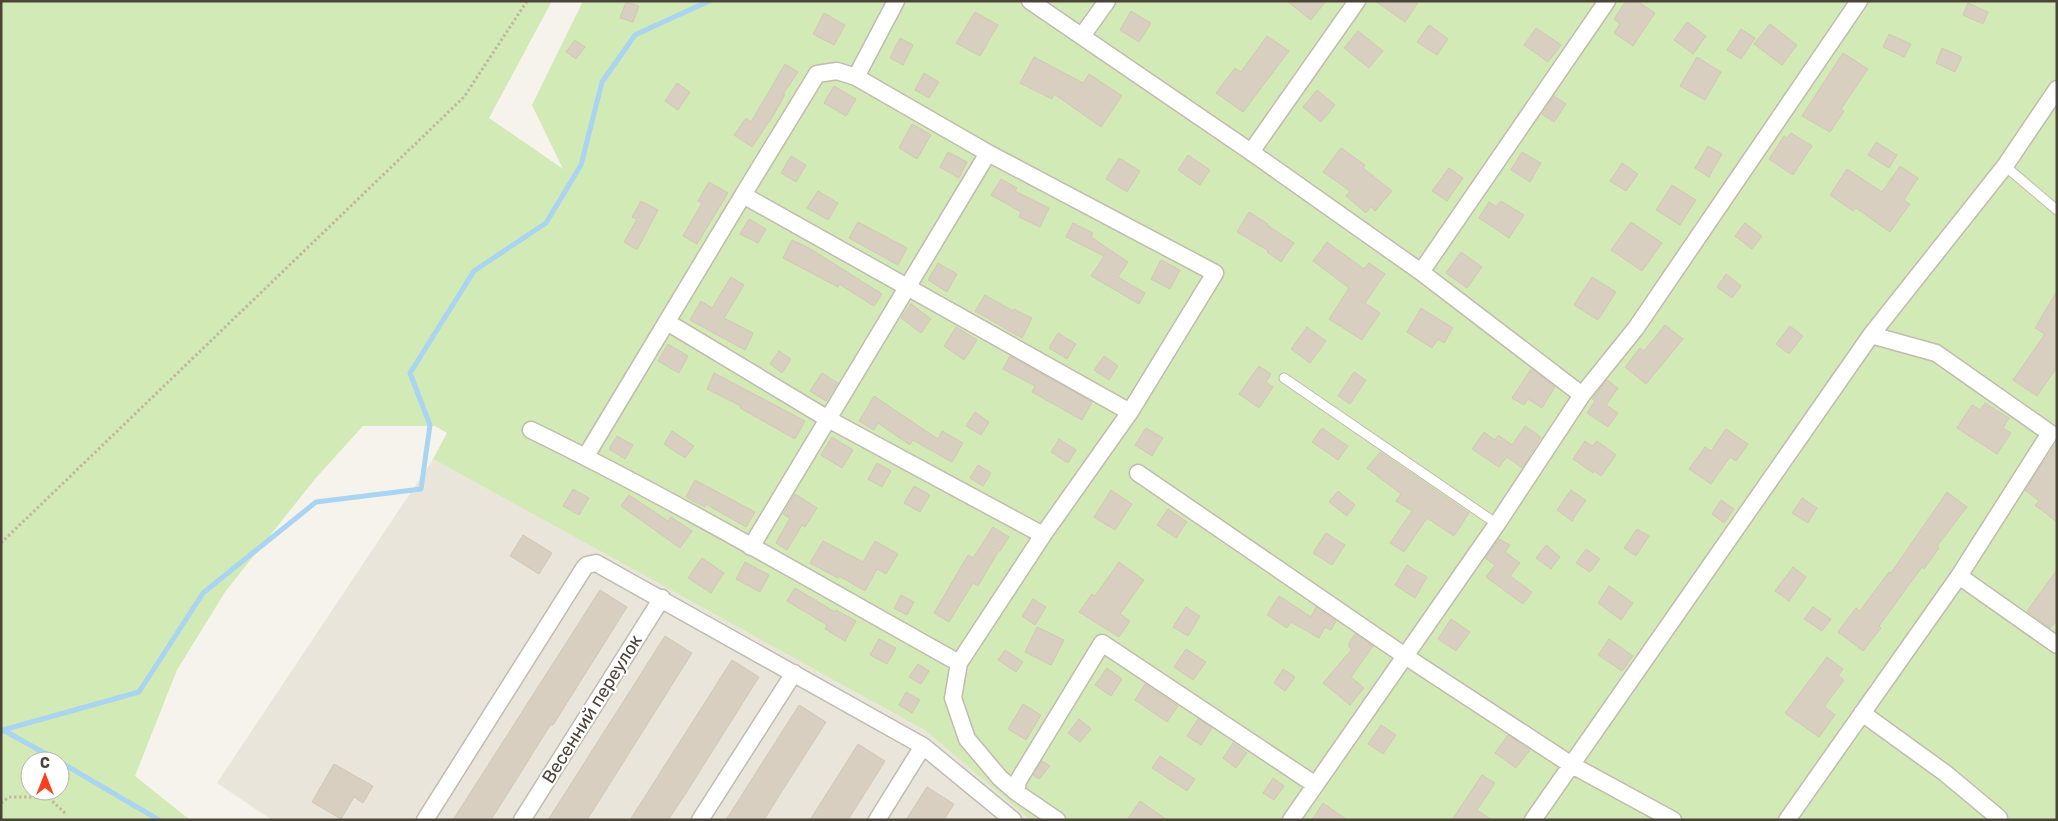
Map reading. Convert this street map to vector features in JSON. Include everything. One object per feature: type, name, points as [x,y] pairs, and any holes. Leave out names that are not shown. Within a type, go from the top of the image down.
[{"type":"street","points":[[856,77],[896,1]]},
{"type":"street","points":[[1030,1],[1422,272],[1582,395]]},
{"type":"street","points":[[1082,36],[1106,1]]},
{"type":"street","points":[[1251,152],[1357,1]]},
{"type":"street","points":[[1422,272],[1607,1]]},
{"type":"street","points":[[1291,820],[1314,784],[1406,656],[1497,524],[1582,395],[1636,328],[1859,1]]},
{"type":"street","points":[[586,456],[817,74],[837,71],[856,77],[988,154],[1215,273],[1130,412],[1043,535],[959,663],[953,698],[967,739],[1000,778],[1016,792],[1056,820]]},
{"type":"street","points":[[1532,820],[1870,334],[2005,166],[2057,89]]},
{"type":"street","points":[[751,547],[988,154]]},
{"type":"street","points":[[743,194],[1130,412]]},
{"type":"street","points":[[667,322],[828,419],[1043,535]]},
{"type":"street","points":[[1787,820],[1959,576],[2050,433],[1936,353],[1870,334]]},
{"type":"street","points":[[532,430],[586,456],[959,663]]},
{"type":"street","points":[[1138,473],[1406,656],[1570,764],[1673,820]]},
{"type":"street","points":[[425,820],[588,564],[596,563],[662,598],[923,746],[1013,820]]},
{"type":"street","points":[[1959,576],[2057,645]]},
{"type":"street","name":"Весенний переулок","points":[[522,820],[662,598]]},
{"type":"street","points":[[1016,792],[1018,780],[1102,643],[1314,784]]},
{"type":"street","points":[[700,820],[794,672]]},
{"type":"street","points":[[1862,713],[1945,773],[1998,818]]},
{"type":"street","points":[[876,820],[923,746]]},
{"type":"lane","points":[[2005,166],[2057,210]]},
{"type":"lane","points":[[1284,378],[1497,524]]},
{"type":"path","points":[[1,543],[464,97],[527,1]]},
{"type":"path","points":[[1,803],[9,797],[48,797],[67,815]]},
{"type":"shaded area","points":[[433,459],[926,731],[1030,820],[272,820],[217,783]]},
{"type":"green space","points":[[1,1],[552,1],[489,118],[563,169],[532,105],[583,1],[2057,1],[2057,820],[1030,820],[926,731],[433,459],[447,433],[435,426],[363,426],[315,479],[225,592],[177,670],[135,776],[190,820],[1,820]]},
{"type":"building","points":[[1287,1],[1326,1],[1311,20]]},
{"type":"building","points":[[1375,1],[1419,1],[1405,22]]},
{"type":"building","points":[[1626,1],[1637,1],[1655,13],[1633,46],[1614,33],[1620,24],[1614,19]]},
{"type":"building","points":[[626,2],[639,6],[633,22],[620,18]]},
{"type":"building","points":[[1968,3],[1988,12],[1983,24],[1963,15]]},
{"type":"building","points":[[1131,11],[1151,23],[1139,42],[1120,30]]},
{"type":"building","points":[[975,12],[998,25],[980,56],[956,43]]},
{"type":"building","points":[[824,13],[845,25],[834,45],[813,34]]},
{"type":"building","points":[[1687,22],[1706,36],[1693,54],[1674,40]]},
{"type":"building","points":[[1770,24],[1797,45],[1782,65],[1754,44]]},
{"type":"building","points":[[1429,25],[1448,39],[1437,55],[1417,42]]},
{"type":"building","points":[[1536,28],[1561,45],[1548,62],[1524,45]]},
{"type":"building","points":[[1741,29],[1755,38],[1741,59],[1727,50]]},
{"type":"building","points":[[1358,31],[1383,51],[1369,68],[1344,48]]},
{"type":"building","points":[[1889,34],[1911,44],[1904,57],[1883,47]]},
{"type":"building","points":[[1267,36],[1289,51],[1243,112],[1216,93],[1235,68],[1241,72]]},
{"type":"building","points":[[900,38],[913,45],[903,65],[890,58]]},
{"type":"building","points":[[575,40],[585,47],[576,59],[566,52]]},
{"type":"building","points":[[1942,48],[1962,57],[1955,72],[1936,63]]},
{"type":"building","points":[[1843,53],[1868,69],[1841,109],[1844,111],[1830,132],[1802,116]]},
{"type":"building","points":[[1034,57],[1083,83],[1089,74],[1122,96],[1101,127],[1054,94],[1052,99],[1020,83]]},
{"type":"building","points":[[1697,57],[1721,72],[1705,100],[1680,86]]},
{"type":"building","points":[[785,64],[798,72],[783,94],[785,94],[773,116],[752,147],[734,135],[746,118],[751,122]]},
{"type":"building","points":[[924,73],[939,82],[929,98],[915,90]]},
{"type":"building","points":[[677,83],[690,92],[678,110],[665,101]]},
{"type":"building","points":[[834,86],[856,99],[846,116],[824,103]]},
{"type":"building","points":[[1317,90],[1335,105],[1321,122],[1303,107]]},
{"type":"building","points":[[1554,96],[1566,104],[1554,122],[1542,114]]},
{"type":"building","points":[[912,124],[931,135],[917,159],[899,148]]},
{"type":"building","points":[[1791,133],[1812,146],[1793,175],[1769,159],[1784,136],[1787,138]]},
{"type":"building","points":[[1876,142],[1897,155],[1889,168],[1868,155]]},
{"type":"building","points":[[1708,146],[1722,154],[1709,177],[1695,168]]},
{"type":"building","points":[[1341,148],[1365,165],[1363,168],[1392,191],[1375,211],[1371,207],[1366,213],[1346,196],[1350,191],[1323,172]]},
{"type":"building","points":[[948,152],[967,162],[959,178],[940,167]]},
{"type":"building","points":[[1522,152],[1541,163],[1530,182],[1511,170]]},
{"type":"building","points":[[1188,155],[1210,170],[1200,185],[1178,170]]},
{"type":"building","points":[[791,156],[806,165],[796,182],[781,173]]},
{"type":"building","points":[[1119,158],[1140,171],[1127,192],[1106,179]]},
{"type":"building","points":[[1622,163],[1638,174],[1626,191],[1610,181]]},
{"type":"building","points":[[1900,166],[1918,178],[1904,200],[1910,204],[1890,232],[1856,208],[1853,211],[1830,195],[1847,169],[1882,192]]},
{"type":"building","points":[[1449,168],[1463,178],[1447,201],[1432,191]]},
{"type":"building","points":[[1001,179],[1017,188],[1015,191],[1049,208],[1040,227],[1019,217],[1021,212],[991,195]]},
{"type":"building","points":[[709,182],[728,193],[697,244],[683,236],[702,203],[698,201]]},
{"type":"building","points":[[1672,185],[1696,200],[1680,225],[1656,210]]},
{"type":"building","points":[[818,191],[838,203],[828,220],[807,208]]},
{"type":"building","points":[[641,201],[658,210],[637,250],[624,242],[637,219],[632,217]]},
{"type":"building","points":[[1501,201],[1524,215],[1509,238],[1479,218],[1489,202],[1496,207]]},
{"type":"building","points":[[1249,212],[1294,243],[1281,262],[1267,252],[1269,251],[1237,232]]},
{"type":"building","points":[[749,219],[766,229],[758,243],[740,234]]},
{"type":"building","points":[[858,222],[907,248],[898,265],[849,238]]},
{"type":"building","points":[[1631,222],[1662,243],[1642,271],[1611,250]]},
{"type":"building","points":[[1073,223],[1093,233],[1091,237],[1128,262],[1118,277],[1145,293],[1139,304],[1091,276],[1104,256],[1066,237]]},
{"type":"building","points":[[1745,223],[1762,236],[1752,249],[1735,236]]},
{"type":"building","points":[[792,240],[809,248],[882,294],[874,306],[839,284],[838,287],[783,258]]},
{"type":"building","points":[[1327,242],[1364,269],[1369,263],[1385,274],[1365,303],[1380,313],[1362,340],[1329,319],[1349,288],[1313,261]]},
{"type":"building","points":[[1461,252],[1482,267],[1467,288],[1446,273]]},
{"type":"building","points":[[1161,260],[1180,270],[1170,289],[1151,279]]},
{"type":"building","points":[[938,263],[957,274],[947,292],[928,280]]},
{"type":"building","points":[[1726,274],[1741,286],[1732,298],[1717,287]]},
{"type":"building","points":[[731,277],[744,285],[724,318],[753,333],[745,350],[690,320],[701,301],[712,308]]},
{"type":"building","points":[[1592,277],[1616,292],[1598,320],[1574,305]]},
{"type":"building","points":[[2057,291],[2057,367],[2037,396],[2013,380],[2045,334],[2035,328]]},
{"type":"building","points":[[985,295],[1013,311],[1014,309],[1032,318],[1022,338],[975,311]]},
{"type":"building","points":[[911,304],[931,319],[921,333],[901,318]]},
{"type":"building","points":[[1421,308],[1453,328],[1444,343],[1438,339],[1432,348],[1407,332]]},
{"type":"building","points":[[1665,325],[1683,339],[1646,384],[1625,367],[1640,348],[1644,351]]},
{"type":"building","points":[[1790,326],[1803,336],[1789,354],[1776,344]]},
{"type":"building","points":[[956,327],[977,340],[964,360],[944,346]]},
{"type":"building","points":[[1307,327],[1326,341],[1310,363],[1291,349]]},
{"type":"building","points":[[1058,333],[1076,344],[1067,359],[1049,348]]},
{"type":"building","points":[[668,344],[688,356],[679,373],[658,361]]},
{"type":"building","points":[[779,351],[791,359],[782,373],[770,364]]},
{"type":"building","points":[[1010,356],[1092,402],[1082,420],[1032,392],[1035,386],[1003,369]]},
{"type":"building","points":[[1104,356],[1118,366],[1109,380],[1094,370]]},
{"type":"building","points":[[1259,366],[1271,374],[1266,382],[1273,387],[1259,408],[1239,394]]},
{"type":"building","points":[[1531,369],[1555,387],[1542,408],[1528,399],[1524,405],[1512,398]]},
{"type":"building","points":[[1354,372],[1366,380],[1350,404],[1338,396]]},
{"type":"building","points":[[714,373],[805,421],[795,439],[740,408],[741,406],[707,389]]},
{"type":"building","points":[[822,373],[838,383],[826,401],[810,391]]},
{"type":"building","points":[[1607,380],[1618,388],[1606,405],[1618,413],[1608,427],[1587,413],[1595,401],[1592,399]]},
{"type":"building","points":[[874,396],[938,439],[942,431],[963,443],[952,462],[913,440],[910,445],[878,423],[874,430],[859,421]]},
{"type":"building","points":[[1985,403],[2009,418],[2003,428],[2011,433],[1997,454],[1957,428],[1972,405],[1980,410]]},
{"type":"building","points":[[975,412],[989,422],[981,435],[966,426]]},
{"type":"building","points":[[1525,426],[1541,437],[1522,468],[1507,457],[1499,467],[1472,449],[1484,432],[1495,440],[1498,435],[1512,445]]},
{"type":"building","points":[[1146,428],[1163,438],[1152,456],[1135,445]]},
{"type":"building","points":[[1322,428],[1348,446],[1338,460],[1312,442]]},
{"type":"building","points":[[1726,429],[1748,444],[1736,461],[1730,457],[1711,484],[1689,469],[1705,447],[1711,451]]},
{"type":"building","points":[[672,431],[694,446],[685,458],[664,444]]},
{"type":"building","points":[[617,436],[633,445],[625,459],[609,449]]},
{"type":"building","points":[[832,437],[853,450],[842,468],[821,455]]},
{"type":"building","points":[[1059,439],[1076,450],[1068,463],[1051,452]]},
{"type":"building","points":[[1585,441],[1592,446],[1597,441],[1616,455],[1601,476],[1594,471],[1593,473],[1573,459]]},
{"type":"building","points":[[2057,442],[2057,522],[2035,505],[2039,501],[2025,490]]},
{"type":"building","points":[[1380,452],[1469,513],[1454,536],[1427,518],[1404,552],[1390,543],[1412,511],[1396,501],[1401,494],[1367,468]]},
{"type":"building","points":[[877,463],[891,471],[882,487],[868,479]]},
{"type":"building","points":[[978,465],[991,473],[983,486],[970,478]]},
{"type":"building","points":[[695,480],[755,512],[746,527],[706,504],[705,507],[686,497]]},
{"type":"building","points":[[914,486],[930,495],[920,512],[904,503]]},
{"type":"building","points":[[573,489],[589,498],[579,515],[563,506]]},
{"type":"building","points":[[1111,490],[1132,504],[1115,530],[1094,517]]},
{"type":"building","points":[[1571,490],[1586,500],[1572,521],[1557,510]]},
{"type":"building","points":[[1338,491],[1355,505],[1347,516],[1329,502]]},
{"type":"building","points":[[1947,492],[1967,507],[1937,546],[1939,548],[1924,569],[1922,567],[1879,626],[1881,628],[1863,651],[1838,632],[1856,608],[1860,611],[1889,572],[1891,573]]},
{"type":"building","points":[[795,494],[817,508],[805,527],[802,525],[787,550],[776,543],[790,518],[783,514]]},
{"type":"building","points":[[629,495],[668,521],[671,517],[692,531],[680,548],[621,506]]},
{"type":"building","points":[[1802,498],[1817,508],[1808,523],[1792,513]]},
{"type":"building","points":[[1721,500],[1734,509],[1724,523],[1712,514]]},
{"type":"building","points":[[1168,509],[1187,522],[1176,538],[1157,525]]},
{"type":"building","points":[[993,527],[1009,537],[999,550],[978,586],[973,583],[949,622],[934,613],[968,555],[973,558]]},
{"type":"building","points":[[1637,529],[1649,536],[1636,556],[1624,548]]},
{"type":"building","points":[[1326,533],[1345,545],[1332,565],[1313,553]]},
{"type":"building","points":[[523,535],[552,553],[539,574],[510,556]]},
{"type":"building","points":[[1499,539],[1510,545],[1505,552],[1520,563],[1510,576],[1532,592],[1523,604],[1486,577],[1495,565],[1485,558]]},
{"type":"building","points":[[823,541],[863,562],[875,541],[898,554],[886,574],[877,569],[865,591],[839,576],[838,578],[810,563]]},
{"type":"building","points":[[1546,545],[1560,557],[1551,569],[1536,558]]},
{"type":"building","points":[[1586,549],[1600,559],[1590,572],[1576,563]]},
{"type":"building","points":[[702,558],[724,573],[711,593],[688,578]]},
{"type":"building","points":[[745,562],[769,575],[760,592],[736,579]]},
{"type":"building","points":[[1119,562],[1144,580],[1120,614],[1130,621],[1119,637],[1079,612],[1092,594],[1095,596]]},
{"type":"building","points":[[1407,565],[1427,577],[1415,598],[1395,585]]},
{"type":"building","points":[[1793,567],[1806,577],[1789,601],[1775,591]]},
{"type":"building","points":[[2057,570],[2057,620],[2050,628],[2027,611]]},
{"type":"building","points":[[1609,586],[1633,603],[1621,620],[1598,603]]},
{"type":"building","points":[[795,588],[835,612],[836,610],[856,621],[845,641],[825,629],[827,625],[787,601]]},
{"type":"building","points":[[600,590],[627,607],[553,725],[551,724],[491,820],[453,820]]},
{"type":"building","points":[[901,595],[914,602],[907,615],[894,608]]},
{"type":"building","points":[[1279,596],[1311,617],[1316,607],[1336,621],[1331,630],[1325,627],[1319,638],[1291,622],[1287,628],[1267,615]]},
{"type":"building","points":[[1033,599],[1046,607],[1035,625],[1022,616]]},
{"type":"building","points":[[1186,607],[1200,616],[1188,636],[1173,627]]},
{"type":"building","points":[[1813,607],[1831,619],[1822,631],[1804,619]]},
{"type":"building","points":[[1451,619],[1470,632],[1456,651],[1438,639]]},
{"type":"building","points":[[1037,627],[1064,640],[1051,665],[1025,652]]},
{"type":"building","points":[[1355,634],[1373,646],[1351,677],[1364,688],[1350,705],[1323,683],[1352,649],[1349,647],[1349,643]]},
{"type":"building","points":[[665,636],[692,653],[587,820],[548,820]]},
{"type":"building","points":[[879,639],[896,648],[887,664],[870,655]]},
{"type":"building","points":[[1609,639],[1633,656],[1622,671],[1598,655]]},
{"type":"building","points":[[1186,649],[1206,662],[1193,680],[1174,667]]},
{"type":"building","points":[[1005,650],[1023,662],[1016,672],[998,660]]},
{"type":"building","points":[[1827,657],[1843,669],[1838,676],[1844,680],[1826,704],[1825,707],[1835,715],[1819,737],[1785,713]]},
{"type":"building","points":[[732,660],[759,677],[686,793],[668,820],[630,820]]},
{"type":"building","points":[[918,664],[929,671],[921,684],[909,677]]},
{"type":"building","points":[[1107,668],[1122,679],[1111,696],[1095,685]]},
{"type":"building","points":[[1283,669],[1295,677],[1285,691],[1274,683]]},
{"type":"building","points":[[1145,684],[1178,706],[1167,722],[1135,700]]},
{"type":"building","points":[[906,692],[920,700],[912,713],[899,705]]},
{"type":"building","points":[[1023,704],[1041,715],[1026,740],[1008,729]]},
{"type":"building","points":[[799,705],[826,722],[764,820],[726,820]]},
{"type":"building","points":[[1079,719],[1091,729],[1080,742],[1068,733]]},
{"type":"building","points":[[1198,719],[1212,728],[1201,745],[1187,736]]},
{"type":"building","points":[[1381,725],[1396,735],[1383,754],[1368,744]]},
{"type":"building","points":[[1508,735],[1530,750],[1516,768],[1495,753]]},
{"type":"building","points":[[1233,743],[1247,753],[1236,768],[1223,758]]},
{"type":"building","points":[[858,744],[885,761],[848,820],[810,820]]},
{"type":"building","points":[[1160,756],[1195,779],[1187,791],[1152,768]]},
{"type":"building","points":[[1042,761],[1050,766],[1039,779],[1033,775]]},
{"type":"building","points":[[334,764],[373,786],[363,803],[354,797],[341,819],[312,802]]},
{"type":"building","points":[[1482,775],[1495,783],[1477,810],[1492,820],[1452,820]]},
{"type":"building","points":[[1273,778],[1284,786],[1274,800],[1263,793]]},
{"type":"building","points":[[927,787],[954,804],[944,820],[906,820]]},
{"type":"building","points":[[1140,801],[1167,820],[1127,820]]},
{"type":"building","points":[[1323,803],[1347,820],[1312,820]]},
{"type":"waterway","points":[[1,732],[139,692],[203,593],[316,502],[421,489],[430,425],[410,373],[474,271],[546,223],[581,165],[602,82],[635,35],[709,1]]},
{"type":"waterway","points":[[3,730],[41,751]]},
{"type":"waterway","points":[[70,768],[159,820]]}]
